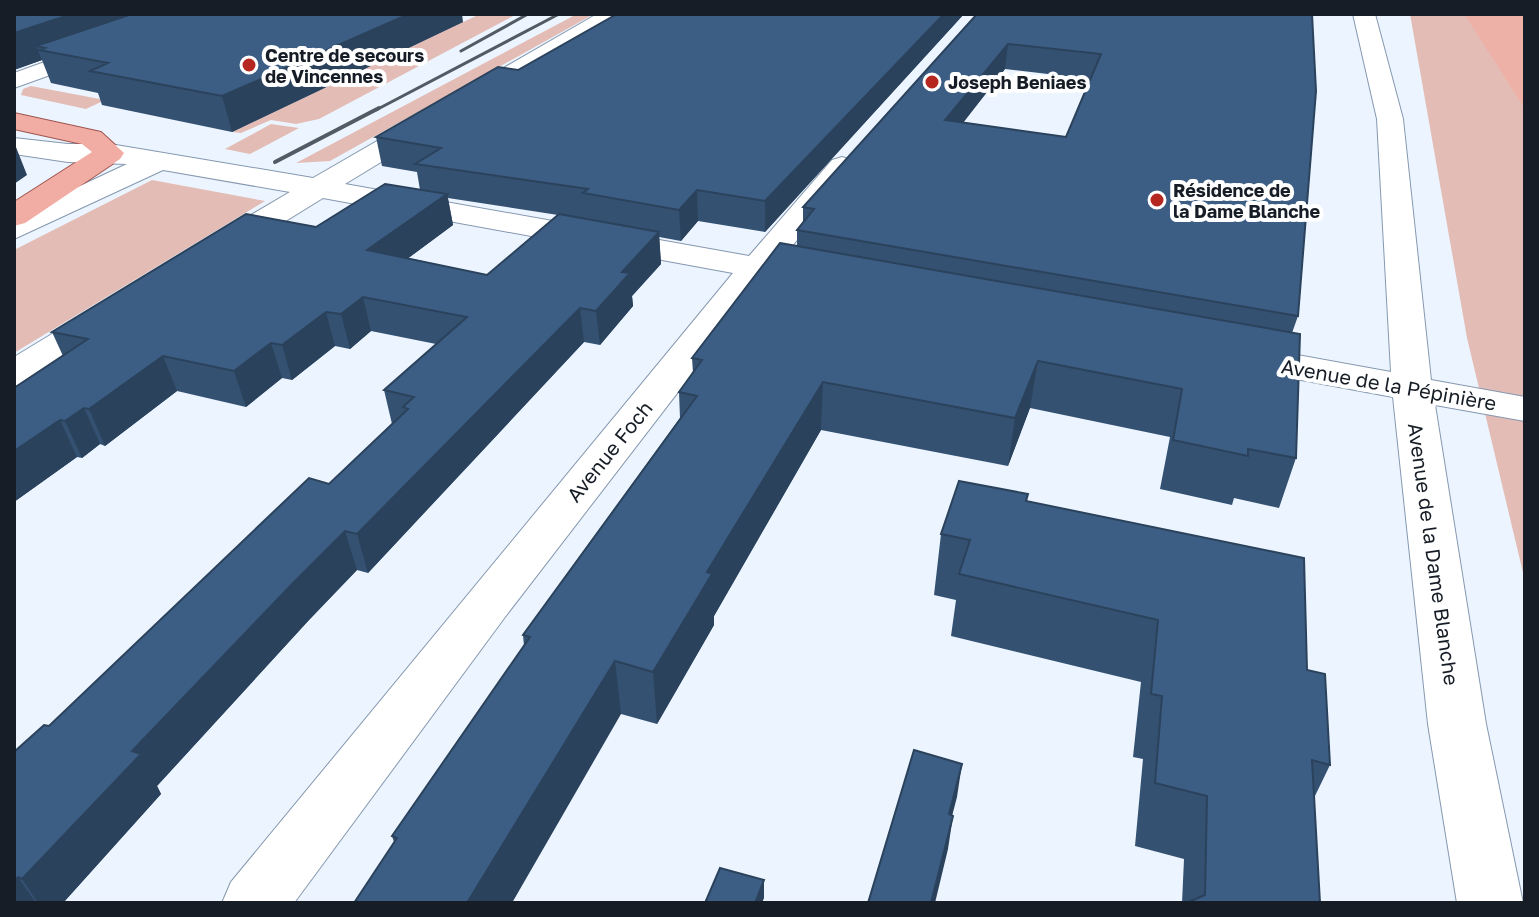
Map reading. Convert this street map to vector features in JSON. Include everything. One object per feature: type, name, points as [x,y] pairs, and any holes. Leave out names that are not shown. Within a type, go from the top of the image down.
[{"type":"main road","points":[[14,121],[91,138],[110,153],[14,216]]},
{"type":"street","points":[[14,81],[198,14]]},
{"type":"street","points":[[183,270],[316,187],[613,14]]},
{"type":"street","name":"Avenue de la Dame Blanche","points":[[1364,14],[1390,119],[1412,388],[1457,724],[1490,903]]},
{"type":"street","name":"Avenue Foch","points":[[255,903],[487,604],[757,268],[862,145]]},
{"type":"street","points":[[14,146],[160,160],[851,285]]},
{"type":"street","points":[[14,229],[160,160]]},
{"type":"street","points":[[14,374],[144,294]]},
{"type":"street","name":"Avenue de la Pépinière","points":[[1204,350],[1525,409]]},
{"type":"shaded area","points":[[480,14],[517,14],[319,119],[296,124],[271,120],[241,133],[232,132]]},
{"type":"shaded area","points":[[577,14],[594,14],[330,161],[296,163]]},
{"type":"shaded area","points":[[1410,14],[1525,14],[1525,581],[1467,338]]},
{"type":"shaded area","points":[[1464,14],[1525,14],[1525,109],[1468,20]]},
{"type":"shaded area","points":[[31,86],[105,100],[86,109],[21,95],[23,89]]},
{"type":"shaded area","points":[[271,124],[299,128],[250,154],[225,149]]},
{"type":"shaded area","points":[[152,180],[265,201],[14,353],[14,250]]},
{"type":"building","points":[[14,14],[72,14],[14,33]]},
{"type":"building","points":[[132,14],[409,14],[222,96],[90,71],[108,63],[39,50],[45,48],[36,46]]},
{"type":"building","points":[[617,14],[944,14],[765,201],[697,190],[679,210],[583,193],[588,189],[415,164],[441,148],[376,137],[498,67],[518,70]]},
{"type":"building","points":[[977,14],[1312,14],[1316,91],[1298,316],[797,230],[814,209],[803,207]],"holes":[[[1008,44],[1101,54],[1066,137],[945,120]]]},
{"type":"building","points":[[385,184],[447,194],[367,250],[487,275],[559,214],[659,232],[622,272],[630,273],[596,311],[580,308],[357,534],[345,531],[296,580],[132,751],[141,754],[22,879],[18,877],[14,882],[14,752],[44,725],[49,726],[309,478],[329,484],[408,409],[403,407],[414,397],[384,390],[467,317],[363,297],[341,314],[326,312],[282,345],[271,343],[234,371],[163,356],[89,409],[84,408],[65,421],[60,420],[14,451],[14,388],[88,339],[52,332],[246,214],[316,227]]},
{"type":"building","points":[[780,243],[1300,334],[1296,458],[1248,449],[1248,456],[1173,440],[1182,389],[1038,361],[1015,418],[823,382],[707,572],[712,574],[653,672],[615,661],[467,903],[354,903],[397,838],[392,836],[530,637],[523,635],[697,396],[679,392],[702,360],[692,358]]},
{"type":"building","points":[[959,481],[1028,494],[1026,501],[1304,558],[1307,670],[1325,674],[1330,765],[1312,760],[1320,903],[1186,903],[1205,895],[1207,796],[1155,783],[1162,696],[1151,694],[1158,620],[959,574],[970,540],[941,534]]},
{"type":"building","points":[[914,750],[962,764],[949,814],[953,816],[931,903],[868,903]]},
{"type":"building","points":[[720,868],[764,880],[755,903],[705,903]]},
{"type":"railway","points":[[461,51],[528,14]]},
{"type":"railway","points":[[376,110],[559,14]]},
{"type":"railway","points":[[275,162],[379,108]]},
{"type":"place","name":"Centre de secours de Vincennes","points":[[249,65]]},
{"type":"place","name":"Joseph Beniaes","points":[[932,82]]},
{"type":"place","name":"Résidence de la Dame Blanche","points":[[1157,200]]}]
